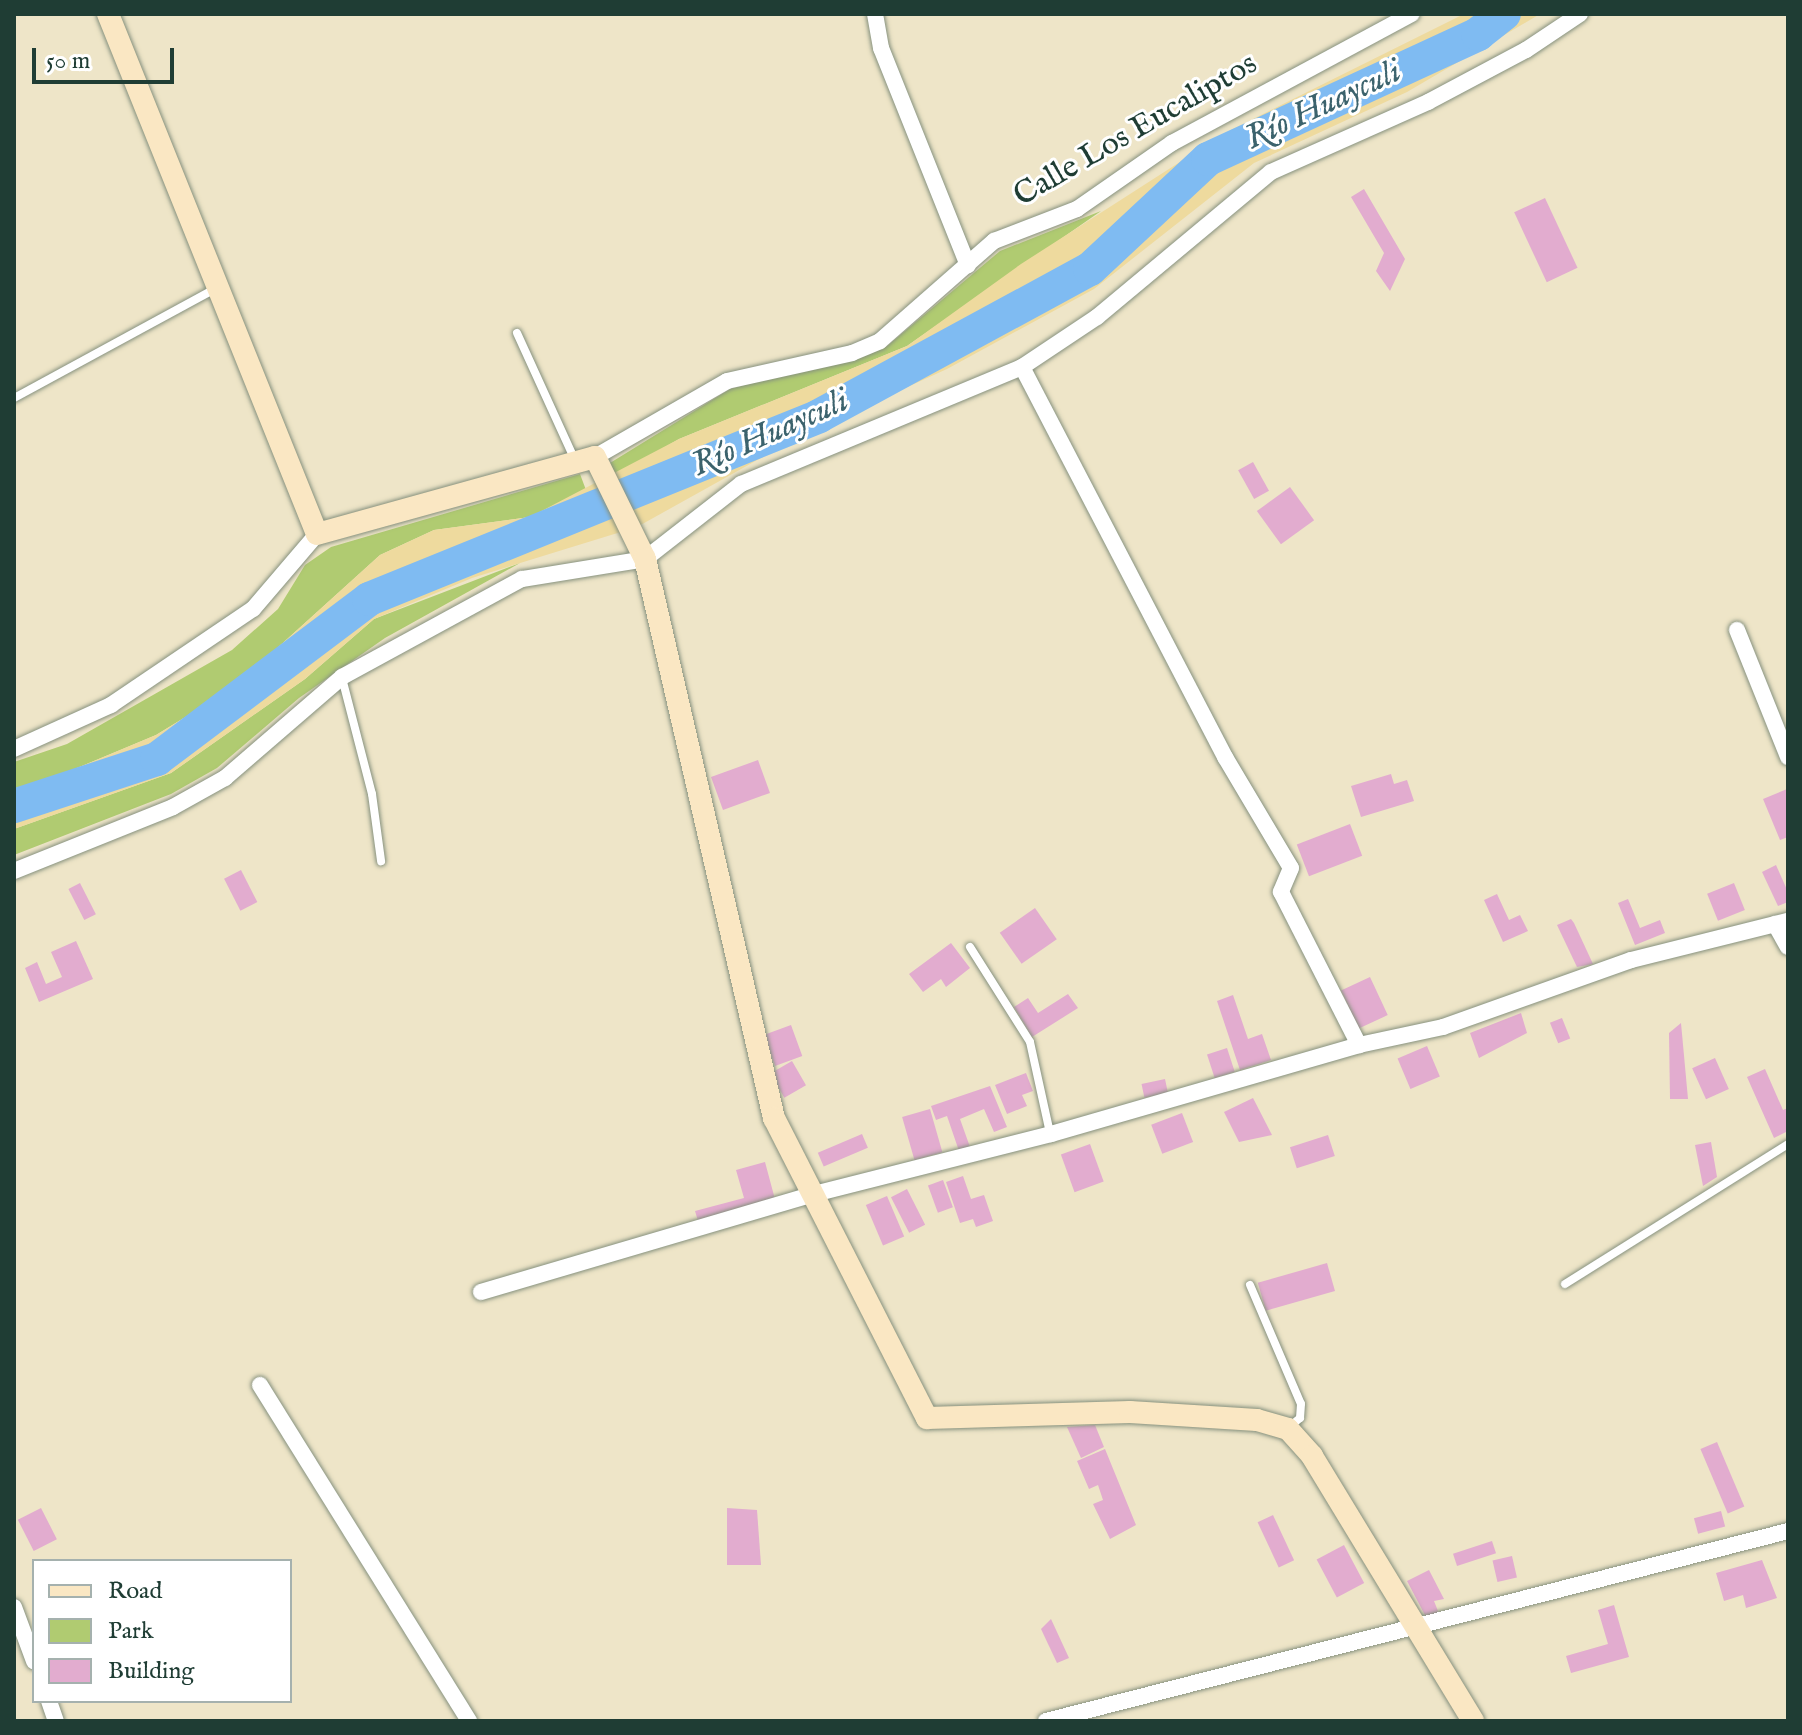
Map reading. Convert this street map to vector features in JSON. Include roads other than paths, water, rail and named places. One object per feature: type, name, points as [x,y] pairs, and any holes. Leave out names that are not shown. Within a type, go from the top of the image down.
[{"type":"street","points":[[14,749],[111,705],[253,609],[317,534],[108,14]]},
{"type":"street","points":[[875,14],[881,48],[968,265]]},
{"type":"street","name":"Calle Los Eucaliptos","points":[[317,534],[592,466],[727,381],[852,353],[880,341],[994,241],[1077,209],[1172,143],[1412,14]]},
{"type":"street","points":[[14,871],[173,807],[225,778],[342,677],[522,579],[639,549],[741,484],[1022,367],[1097,317],[1271,172],[1428,102],[1526,50],[1580,14]]},
{"type":"street","points":[[1022,367],[1225,757],[1291,868],[1281,892],[1359,1045]]},
{"type":"street","points":[[592,466],[639,549],[755,1052],[774,1118],[810,1195],[927,1418],[1130,1412],[1257,1420],[1288,1429],[1312,1456],[1473,1721]]},
{"type":"street","points":[[1737,630],[1788,757]]},
{"type":"street","points":[[481,1292],[810,1195],[1051,1134],[1359,1045],[1443,1027],[1631,960],[1782,923],[1788,947]]},
{"type":"street","points":[[260,1385],[469,1721]]},
{"type":"street","points":[[1046,1721],[1788,1531]]},
{"type":"street","points":[[15,1616],[32,1656]]},
{"type":"lane","points":[[14,398],[218,288]]},
{"type":"lane","points":[[517,333],[592,466]]},
{"type":"lane","points":[[342,677],[372,794],[381,861]]},
{"type":"lane","points":[[970,947],[1030,1042],[1051,1134]]},
{"type":"lane","points":[[1565,1284],[1788,1144]]},
{"type":"lane","points":[[1250,1285],[1301,1404],[1300,1418],[1288,1429]]},
{"type":"waterway","name":"Río Huayculi","points":[[14,806],[157,759],[369,599],[819,416],[1090,269],[1208,159],[1478,34],[1504,14]]}]
